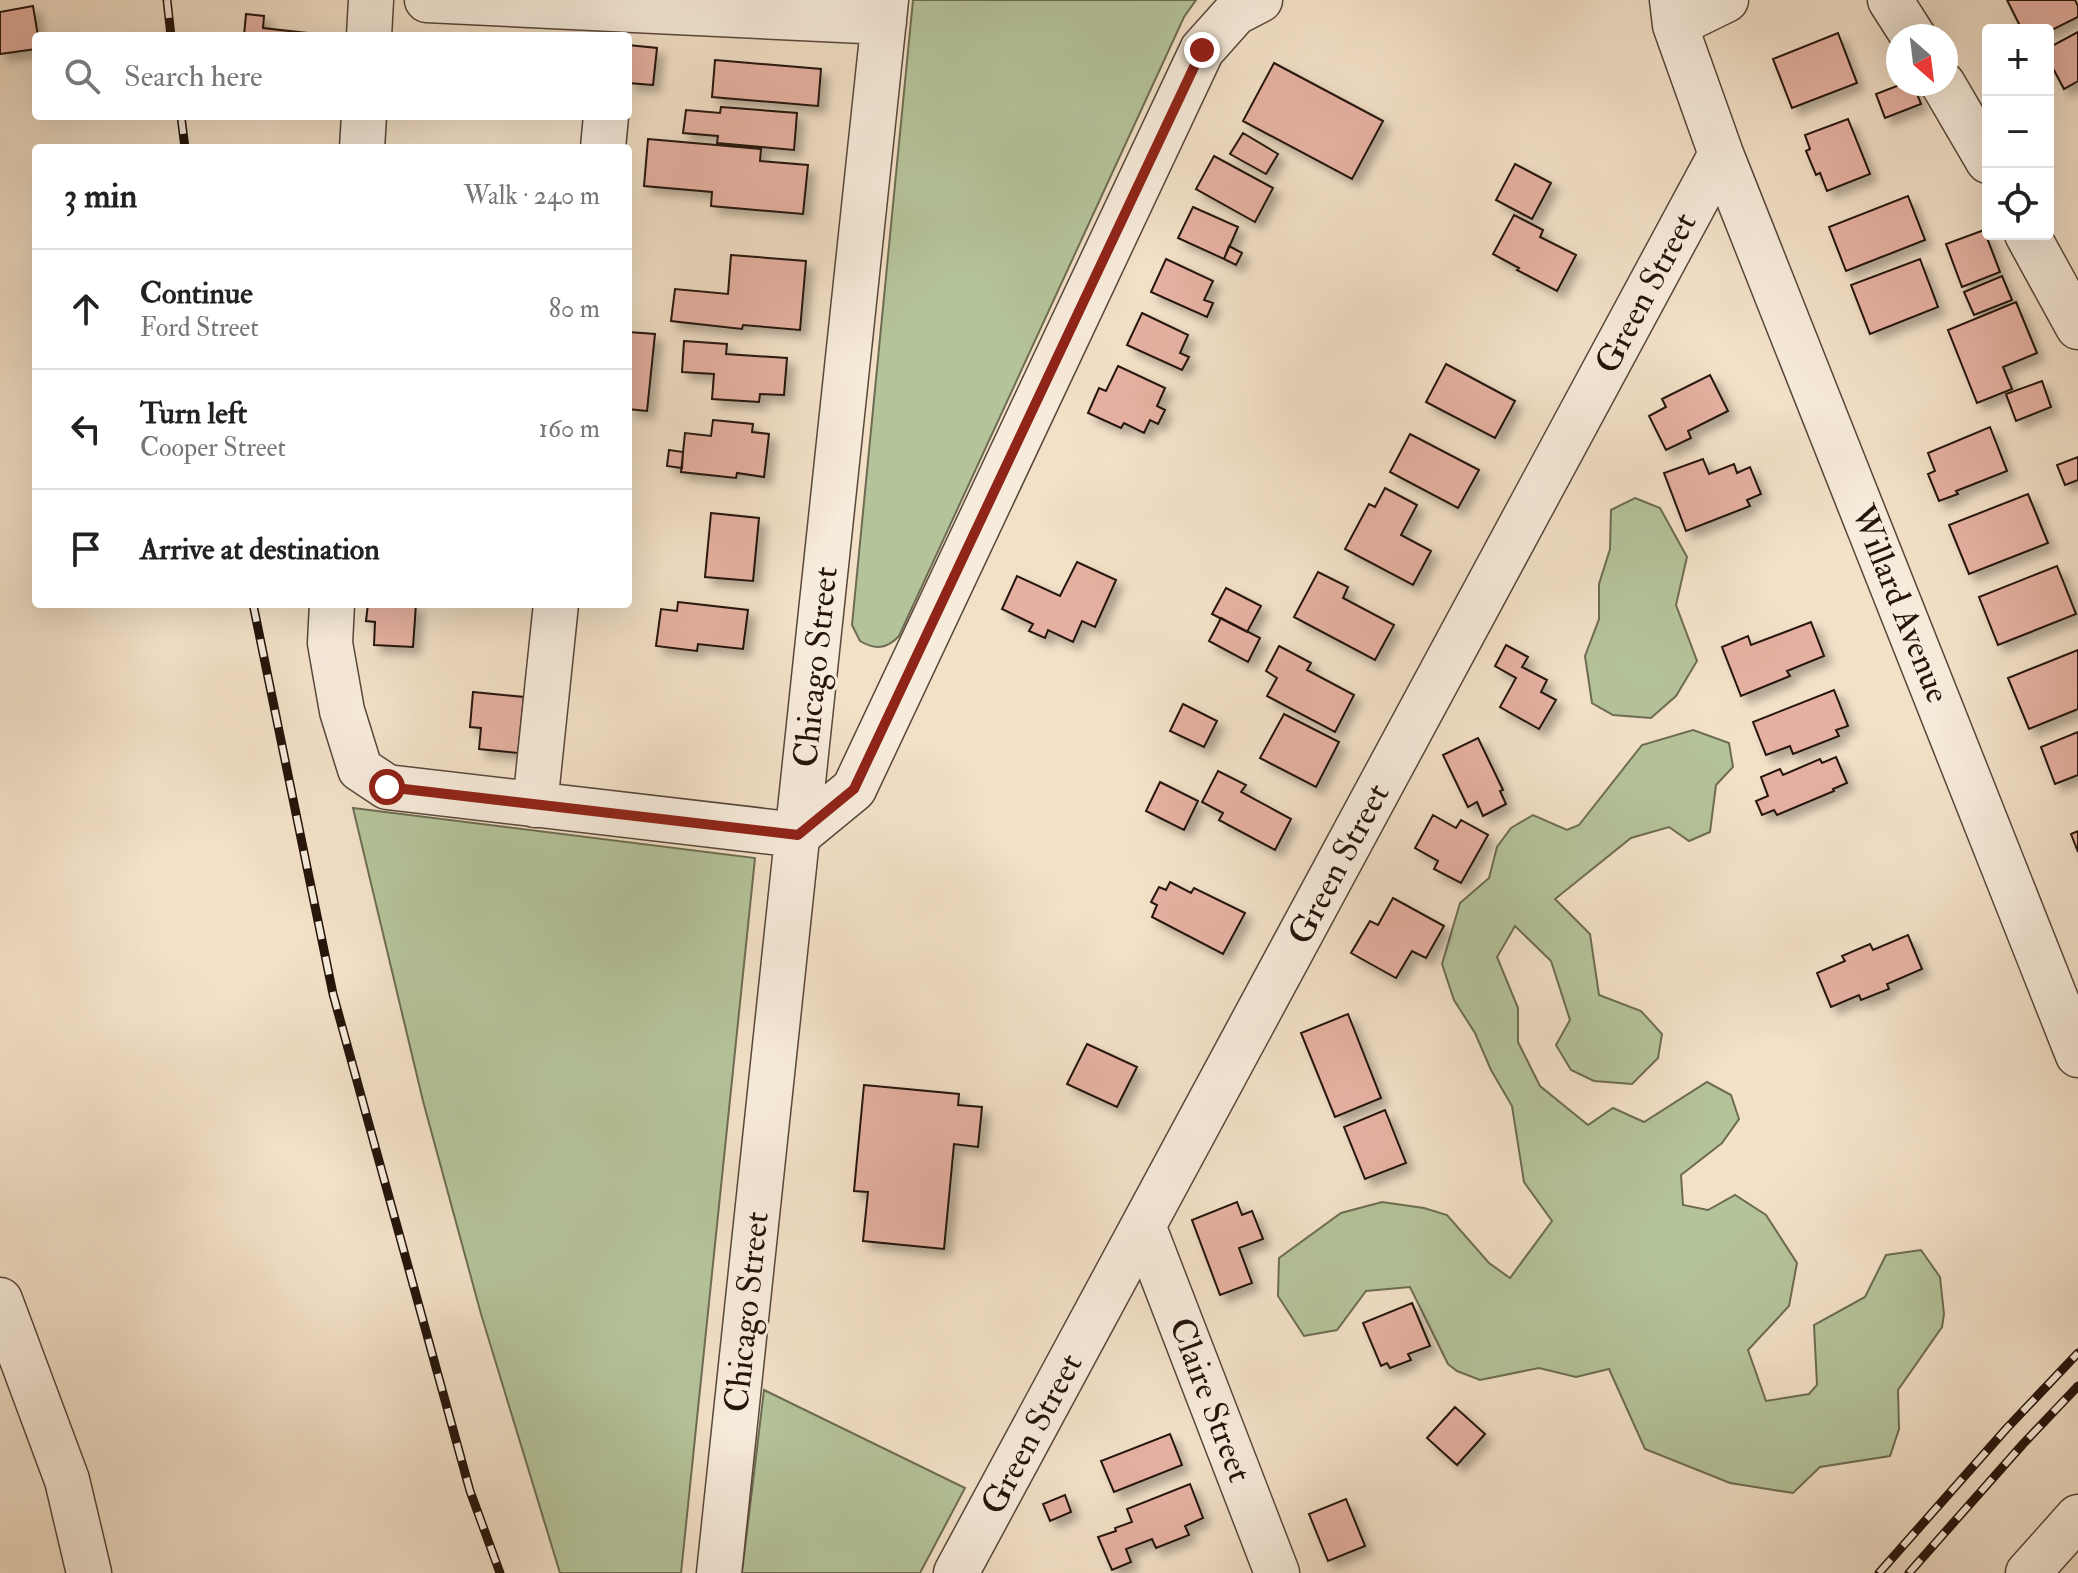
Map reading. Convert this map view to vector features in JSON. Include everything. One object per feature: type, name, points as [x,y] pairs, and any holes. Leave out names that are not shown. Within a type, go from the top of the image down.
[{"type":"street","points":[[369,32],[371,0]]},
{"type":"street","points":[[427,0],[615,15],[885,11]]},
{"type":"street","points":[[332,608],[330,643],[342,711],[360,769],[387,787],[798,835],[854,789],[1202,50],[1235,13],[1260,0]]},
{"type":"street","points":[[1673,12],[1726,0]]},
{"type":"street","points":[[1890,0],[1905,24]]},
{"type":"street","name":"Chicago Street","points":[[719,1573],[885,11]]},
{"type":"street","name":"Willard Avenue","points":[[1673,12],[1721,154],[2078,1055]]},
{"type":"street","points":[[1950,96],[1982,151]]},
{"type":"street","points":[[362,144],[364,120]]},
{"type":"street","points":[[603,144],[606,120]]},
{"type":"street","name":"Green Street","points":[[956,1573],[1721,154]]},
{"type":"street","points":[[2030,240],[2078,327]]},
{"type":"street","points":[[535,805],[556,608]]},
{"type":"street","name":"Claire Street","points":[[1144,1228],[1277,1573]]},
{"type":"street","points":[[0,1300],[67,1480],[89,1573]]},
{"type":"street","points":[[2028,1573],[2078,1517]]},
{"type":"green space","points":[[913,0],[1196,0],[1184,17],[899,636],[890,644],[876,647],[860,641],[852,625]]},
{"type":"green space","points":[[1635,498],[1660,508],[1687,557],[1676,605],[1697,661],[1676,696],[1651,718],[1613,715],[1592,703],[1585,656],[1599,619],[1599,584],[1610,549],[1611,510]]},
{"type":"green space","points":[[1693,730],[1729,743],[1733,767],[1716,785],[1710,832],[1689,841],[1669,827],[1631,838],[1555,899],[1590,934],[1599,995],[1641,1011],[1662,1034],[1658,1058],[1632,1084],[1594,1081],[1571,1070],[1556,1045],[1570,1020],[1551,961],[1515,926],[1497,957],[1518,1008],[1518,1042],[1540,1086],[1588,1125],[1613,1108],[1644,1122],[1707,1082],[1731,1095],[1739,1119],[1722,1143],[1681,1175],[1683,1205],[1708,1210],[1735,1195],[1766,1215],[1797,1263],[1789,1306],[1748,1350],[1766,1401],[1809,1394],[1817,1385],[1814,1325],[1865,1297],[1886,1255],[1921,1250],[1940,1277],[1944,1314],[1942,1327],[1898,1390],[1899,1429],[1890,1456],[1820,1467],[1793,1493],[1730,1483],[1645,1449],[1609,1369],[1576,1377],[1539,1368],[1480,1380],[1457,1371],[1448,1364],[1410,1287],[1366,1291],[1337,1330],[1304,1336],[1278,1296],[1279,1258],[1341,1213],[1382,1202],[1447,1215],[1489,1263],[1510,1278],[1552,1221],[1524,1182],[1512,1106],[1491,1070],[1475,1033],[1454,1000],[1442,964],[1460,903],[1489,878],[1497,847],[1511,828],[1533,815],[1567,830],[1579,825],[1642,745]]},
{"type":"green space","points":[[353,808],[755,858],[681,1573],[560,1573],[481,1314],[423,1101]]},
{"type":"green space","points":[[764,1390],[965,1488],[920,1573],[742,1573]]},
{"type":"building","points":[[2007,0],[2075,0],[2078,6],[2078,17],[2054,29],[2054,24],[2019,24]]},
{"type":"building","points":[[33,6],[37,32],[32,32],[32,50],[0,54],[0,12]]},
{"type":"building","points":[[246,14],[264,16],[263,28],[298,32],[244,32]]},
{"type":"building","points":[[2078,32],[2078,81],[2064,89],[2054,70],[2054,45]]},
{"type":"building","points":[[1838,33],[1857,83],[1792,108],[1773,59]]},
{"type":"building","points":[[632,45],[657,48],[653,85],[632,83]]},
{"type":"building","points":[[715,60],[821,69],[818,106],[712,97]]},
{"type":"building","points":[[1274,63],[1383,121],[1352,179],[1243,121]]},
{"type":"building","points":[[1886,90],[1886,96],[1918,96],[1921,104],[1885,118],[1876,94]]},
{"type":"building","points":[[721,107],[797,113],[794,150],[717,143],[718,136],[683,133],[686,110],[720,113]]},
{"type":"building","points":[[1848,119],[1870,174],[1827,191],[1806,151],[1810,149],[1805,135]]},
{"type":"building","points":[[1243,133],[1278,154],[1266,174],[1230,154]]},
{"type":"building","points":[[648,139],[761,149],[760,161],[808,165],[803,214],[711,206],[712,192],[644,186]]},
{"type":"building","points":[[1214,156],[1273,188],[1255,222],[1196,189]]},
{"type":"building","points":[[1515,164],[1551,183],[1532,219],[1496,200]]},
{"type":"building","points":[[1908,196],[1925,240],[1846,271],[1829,227]]},
{"type":"building","points":[[1193,207],[1238,227],[1224,259],[1178,238]]},
{"type":"building","points":[[1514,215],[1543,230],[1540,237],[1576,255],[1557,291],[1493,254]]},
{"type":"building","points":[[1982,231],[1982,240],[1988,240],[2000,272],[1962,287],[1946,244]]},
{"type":"building","points":[[1229,246],[1242,253],[1236,265],[1224,259]]},
{"type":"building","points":[[731,255],[806,261],[800,330],[743,325],[742,329],[671,321],[675,289],[728,294]]},
{"type":"building","points":[[1166,259],[1213,281],[1204,300],[1213,303],[1207,317],[1151,292]]},
{"type":"building","points":[[1920,259],[1938,307],[1870,334],[1851,285]]},
{"type":"building","points":[[2002,276],[2012,300],[1974,315],[1964,292]]},
{"type":"building","points":[[2016,302],[2037,353],[2003,367],[2012,389],[1977,403],[1948,330]]},
{"type":"building","points":[[1142,313],[1188,335],[1180,353],[1189,357],[1182,370],[1127,345]]},
{"type":"building","points":[[632,332],[655,334],[647,411],[632,409]]},
{"type":"building","points":[[684,341],[727,344],[726,354],[787,358],[784,395],[760,394],[759,402],[712,399],[714,374],[682,372]]},
{"type":"building","points":[[1446,364],[1515,401],[1495,438],[1426,402]]},
{"type":"building","points":[[1118,366],[1165,388],[1157,406],[1165,410],[1158,424],[1150,420],[1144,433],[1124,423],[1121,428],[1088,413],[1099,388],[1106,391]]},
{"type":"building","points":[[1710,375],[1728,411],[1688,431],[1691,438],[1666,450],[1649,416],[1666,407],[1662,399]]},
{"type":"building","points":[[2042,381],[2051,407],[2016,421],[2006,394]]},
{"type":"building","points":[[713,420],[753,424],[752,432],[769,434],[764,477],[737,473],[736,478],[681,472],[685,433],[711,436]]},
{"type":"building","points":[[1990,427],[2007,471],[1939,501],[1928,474],[1935,471],[1928,453]]},
{"type":"building","points":[[1410,434],[1479,470],[1458,508],[1390,472]]},
{"type":"building","points":[[669,450],[683,452],[682,468],[667,466]]},
{"type":"building","points":[[2078,457],[2078,480],[2065,485],[2057,465]]},
{"type":"building","points":[[1703,459],[1709,474],[1734,464],[1737,473],[1750,467],[1761,494],[1747,500],[1750,506],[1686,531],[1664,473]]},
{"type":"building","points":[[1385,488],[1417,505],[1401,535],[1431,551],[1413,585],[1345,549],[1369,504],[1375,507]]},
{"type":"building","points":[[2028,494],[2048,543],[1969,574],[1949,525]]},
{"type":"building","points":[[711,513],[759,518],[753,581],[705,577]]},
{"type":"building","points":[[1077,562],[1116,580],[1095,627],[1082,621],[1073,642],[1048,630],[1045,638],[1029,631],[1033,624],[1002,609],[1017,576],[1060,596]]},
{"type":"building","points":[[2057,566],[2076,614],[1998,645],[1979,597]]},
{"type":"building","points":[[1318,572],[1348,587],[1343,598],[1394,625],[1375,660],[1294,617]]},
{"type":"building","points":[[1226,588],[1261,606],[1247,632],[1212,614]]},
{"type":"building","points":[[678,602],[748,610],[743,649],[698,644],[697,651],[656,646],[661,609],[677,611]]},
{"type":"building","points":[[368,608],[416,608],[413,647],[374,645],[375,622],[366,621]]},
{"type":"building","points":[[1221,618],[1260,638],[1248,662],[1209,641]]},
{"type":"building","points":[[1811,622],[1824,656],[1787,671],[1790,676],[1741,696],[1722,647],[1748,636],[1751,645]]},
{"type":"building","points":[[1506,645],[1528,657],[1522,667],[1547,680],[1541,692],[1556,700],[1539,729],[1500,707],[1516,678],[1495,666]]},
{"type":"building","points":[[1279,646],[1311,663],[1307,670],[1354,695],[1335,732],[1267,696],[1277,678],[1266,671]]},
{"type":"building","points":[[2078,650],[2078,709],[2029,729],[2008,678]]},
{"type":"building","points":[[1834,690],[1848,726],[1836,730],[1839,736],[1793,754],[1790,746],[1766,755],[1753,722]]},
{"type":"building","points":[[473,692],[524,697],[518,753],[479,749],[481,728],[470,727]]},
{"type":"building","points":[[1183,704],[1217,721],[1204,747],[1170,731]]},
{"type":"building","points":[[1284,714],[1339,742],[1316,787],[1260,758]]},
{"type":"building","points":[[2078,732],[2078,775],[2055,784],[2041,747]]},
{"type":"building","points":[[1478,738],[1503,790],[1500,791],[1506,804],[1483,816],[1477,802],[1468,807],[1443,755]]},
{"type":"building","points":[[1836,757],[1847,783],[1777,815],[1774,810],[1762,815],[1756,801],[1768,796],[1761,777],[1780,769],[1783,775],[1820,759],[1822,763]]},
{"type":"building","points":[[1218,771],[1246,785],[1241,792],[1291,819],[1275,850],[1219,820],[1223,813],[1202,802]]},
{"type":"building","points":[[1160,782],[1198,801],[1184,830],[1146,811]]},
{"type":"building","points":[[1433,815],[1456,828],[1461,820],[1488,835],[1461,883],[1434,869],[1438,861],[1415,848]]},
{"type":"building","points":[[2078,831],[2078,852],[2071,834]]},
{"type":"building","points":[[1170,882],[1191,893],[1194,888],[1245,913],[1223,954],[1152,917],[1157,905],[1151,902],[1159,887],[1166,890]]},
{"type":"building","points":[[1393,898],[1444,926],[1426,958],[1412,951],[1396,978],[1351,953],[1370,921],[1378,925]]},
{"type":"building","points":[[1908,935],[1922,969],[1887,984],[1889,989],[1861,1000],[1859,995],[1831,1007],[1817,973],[1845,961],[1842,956],[1870,944],[1873,950]]},
{"type":"building","points":[[1348,1014],[1381,1098],[1335,1117],[1301,1033]]},
{"type":"building","points":[[1087,1044],[1137,1067],[1117,1107],[1067,1084]]},
{"type":"building","points":[[864,1085],[959,1094],[958,1105],[982,1107],[978,1147],[954,1144],[944,1249],[863,1241],[868,1192],[854,1191]]},
{"type":"building","points":[[1385,1110],[1406,1163],[1365,1179],[1344,1127]]},
{"type":"building","points":[[1237,1202],[1242,1215],[1252,1211],[1263,1239],[1239,1248],[1252,1283],[1220,1295],[1192,1220]]},
{"type":"building","points":[[1412,1303],[1430,1346],[1408,1354],[1411,1360],[1390,1368],[1387,1363],[1381,1366],[1363,1323]]},
{"type":"building","points":[[1455,1407],[1485,1434],[1457,1465],[1427,1438]]},
{"type":"building","points":[[1170,1434],[1182,1465],[1114,1492],[1101,1461]]},
{"type":"building","points":[[1190,1484],[1203,1518],[1185,1526],[1189,1535],[1156,1548],[1152,1539],[1126,1549],[1131,1562],[1112,1570],[1098,1537],[1132,1522],[1127,1509]]},
{"type":"building","points":[[1065,1495],[1071,1512],[1050,1521],[1043,1504]]},
{"type":"building","points":[[1346,1499],[1365,1546],[1328,1561],[1309,1514]]},
{"type":"railway","points":[[167,0],[171,32]]},
{"type":"railway","points":[[182,120],[184,144]]},
{"type":"railway","points":[[254,608],[333,994],[470,1491],[500,1573]]},
{"type":"railway","points":[[1879,1573],[2078,1353]]},
{"type":"railway","points":[[1909,1573],[2078,1386]]},
{"type":"route","points":[[387,787],[798,835],[854,789],[1202,50]]}]
